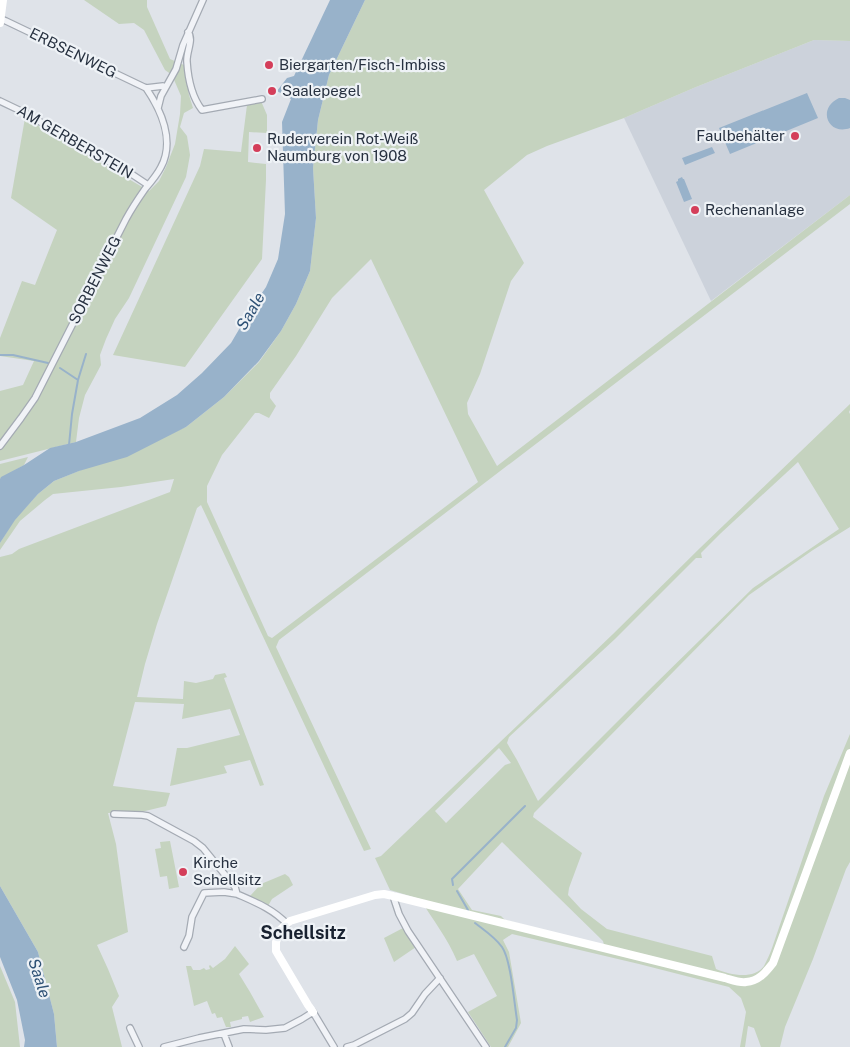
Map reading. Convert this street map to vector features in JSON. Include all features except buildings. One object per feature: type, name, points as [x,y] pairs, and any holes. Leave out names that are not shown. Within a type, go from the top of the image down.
[{"type":"street","points":[[0,24],[3,0]]},
{"type":"street","points":[[158,108],[161,96],[176,69],[183,44],[203,0]]},
{"type":"street","name":"ERBSENWEG","points":[[1,19],[146,88]]},
{"type":"street","points":[[188,32],[191,36],[187,51],[191,86],[194,98],[202,110],[262,99]]},
{"type":"street","points":[[146,88],[165,87]]},
{"type":"street","name":"SORBENWEG","points":[[0,446],[35,398],[122,227],[161,167],[167,150],[166,130],[158,108],[146,88]]},
{"type":"street","name":"AM GERBERSTEIN","points":[[0,101],[23,112],[148,185]]},
{"type":"street","points":[[334,1047],[276,951],[276,942],[281,929],[294,920],[375,895],[384,894],[726,978],[746,982],[764,975],[773,963],[850,753]]},
{"type":"street","points":[[114,814],[148,816],[194,841],[217,864],[235,887],[236,894]]},
{"type":"street","points":[[184,947],[189,936],[192,917],[204,894],[224,892],[236,894],[277,914],[287,924]]},
{"type":"street","points":[[392,896],[408,931],[486,1047]]},
{"type":"street","points":[[347,1047],[405,1019],[440,978]]},
{"type":"street","points":[[164,1047],[199,1038],[244,1030],[285,1028],[313,1012]]},
{"type":"street","points":[[130,1028],[139,1047]]},
{"type":"street","points":[[224,1034],[229,1047]]},
{"type":"shaded area","points":[[814,40],[850,41],[850,195],[711,301],[624,118]]},
{"type":"green space","points":[[84,0],[147,0],[147,7],[170,59],[184,65],[193,108],[184,113],[180,127],[187,136],[190,155],[186,177],[129,298],[115,319],[106,339],[100,355],[101,365],[85,395],[79,418],[76,442],[0,461],[0,391],[23,385],[34,361],[0,356],[0,338],[22,281],[35,285],[57,230],[11,198],[25,118],[149,191],[159,181],[175,144],[181,96],[172,75],[165,70],[144,30],[134,23],[119,24]]},
{"type":"green space","points":[[365,0],[850,0],[850,41],[814,40],[624,118],[547,146],[527,155],[484,190],[524,263],[511,281],[480,374],[467,403],[468,414],[497,466],[850,195],[850,204],[279,640],[276,647],[371,849],[364,851],[201,505],[197,508],[157,624],[137,697],[183,699],[184,681],[196,683],[213,679],[215,675],[225,673],[227,677],[224,678],[264,785],[260,786],[250,760],[224,766],[227,773],[170,786],[177,748],[187,748],[240,735],[230,709],[182,719],[184,704],[135,702],[113,786],[170,793],[166,806],[141,812],[108,813],[116,844],[128,932],[97,945],[119,996],[112,1007],[122,1047],[57,1047],[54,1014],[38,952],[0,886],[0,557],[170,492],[174,479],[53,494],[20,521],[0,550],[0,543],[14,520],[38,494],[54,481],[186,427],[224,397],[259,362],[281,331],[296,304],[310,271],[316,218],[313,168],[318,120],[329,75]],"holes":[[[371,259],[478,482],[272,638],[268,636],[207,502],[207,486],[222,455],[255,413],[269,418],[276,406],[270,398],[270,393],[296,356],[332,298]]]},
{"type":"green space","points":[[261,101],[267,115],[267,133],[249,132],[248,162],[266,164],[262,259],[185,367],[113,355],[200,166],[204,149],[241,152],[247,105]]},
{"type":"green space","points":[[850,404],[850,527],[813,550],[749,595],[534,813],[533,817],[582,853],[568,895],[581,909],[607,929],[712,956],[716,969],[748,975],[760,970],[764,966],[770,952],[824,796],[850,734],[850,862],[785,1027],[780,1047],[761,1047],[754,1028],[748,1026],[745,1047],[740,1047],[746,1012],[741,998],[729,987],[512,934],[503,940],[509,952],[521,1023],[508,1047],[491,1047],[468,1012],[497,996],[474,954],[457,961],[445,937],[420,899],[390,890],[375,858],[381,856]],"holes":[[[798,462],[839,529],[753,588],[538,801],[507,743],[509,737],[615,639],[696,558],[702,558],[701,553]],[[499,748],[511,763],[505,765],[446,823],[435,811]],[[502,842],[603,941],[604,945],[505,920],[501,916],[472,910],[458,889]]]},
{"type":"green space","points":[[28,457],[24,465],[0,479],[0,464]]},
{"type":"green space","points":[[170,841],[179,887],[169,889],[167,876],[160,877],[155,849],[161,848],[160,842]]},
{"type":"green space","points":[[285,874],[293,885],[272,899],[268,906],[250,896],[261,884]]},
{"type":"green space","points":[[403,928],[416,947],[394,962],[384,938]]},
{"type":"green space","points":[[235,946],[249,964],[239,974],[264,1017],[250,1022],[248,1016],[242,1017],[242,1019],[230,1022],[231,1027],[226,1027],[222,1017],[217,1018],[215,1013],[212,1014],[207,1001],[194,1006],[186,966],[191,966],[193,970],[210,969],[210,965],[213,968],[225,959]]},
{"type":"green space","points":[[0,966],[15,1002],[20,1047],[0,1047]]},
{"type":"water","name":"Saale","points":[[330,0],[365,0],[329,75],[318,120],[313,168],[316,218],[310,271],[296,304],[281,331],[259,361],[224,397],[186,427],[127,457],[79,471],[54,481],[38,494],[15,520],[0,543],[1,477],[50,448],[76,442],[140,418],[177,395],[231,343],[266,287],[278,259],[285,214],[282,122],[291,99],[277,91],[287,78],[294,76]]},
{"type":"water","points":[[807,93],[818,118],[730,154],[719,128]]},
{"type":"water","points":[[839,98],[850,100],[850,128],[836,128],[828,120],[828,108]]},
{"type":"water","points":[[712,147],[715,153],[685,165],[682,158]]},
{"type":"water","points":[[682,177],[692,199],[684,202],[676,182]]},
{"type":"water","name":"Saale","points":[[0,886],[38,952],[54,1014],[57,1047],[24,1047],[25,1040],[17,1000],[0,957]]},
{"type":"waterway","points":[[69,445],[78,380],[86,354]]},
{"type":"waterway","points":[[0,355],[13,355],[48,363]]},
{"type":"waterway","points":[[60,368],[78,380]]},
{"type":"waterway","points":[[453,885],[452,879],[525,806]]},
{"type":"waterway","points":[[457,891],[468,910]]},
{"type":"waterway","points":[[475,923],[499,943],[508,961],[517,1020],[516,1028],[505,1047]]},
{"type":"place","name":"Biergarten/Fisch-Imbiss","points":[[269,65]]},
{"type":"place","name":"Saalepegel","points":[[272,91]]},
{"type":"place","name":"Faulbehälter","points":[[795,136]]},
{"type":"place","name":"Ruderverein Rot-Weiß Naumburg von 1908","points":[[257,148]]},
{"type":"place","name":"Rechenanlage","points":[[695,210]]},
{"type":"place","name":"Kirche Schellsitz","points":[[183,872]]},
{"type":"district","name":"Schellsitz","points":[[303,933]]}]
